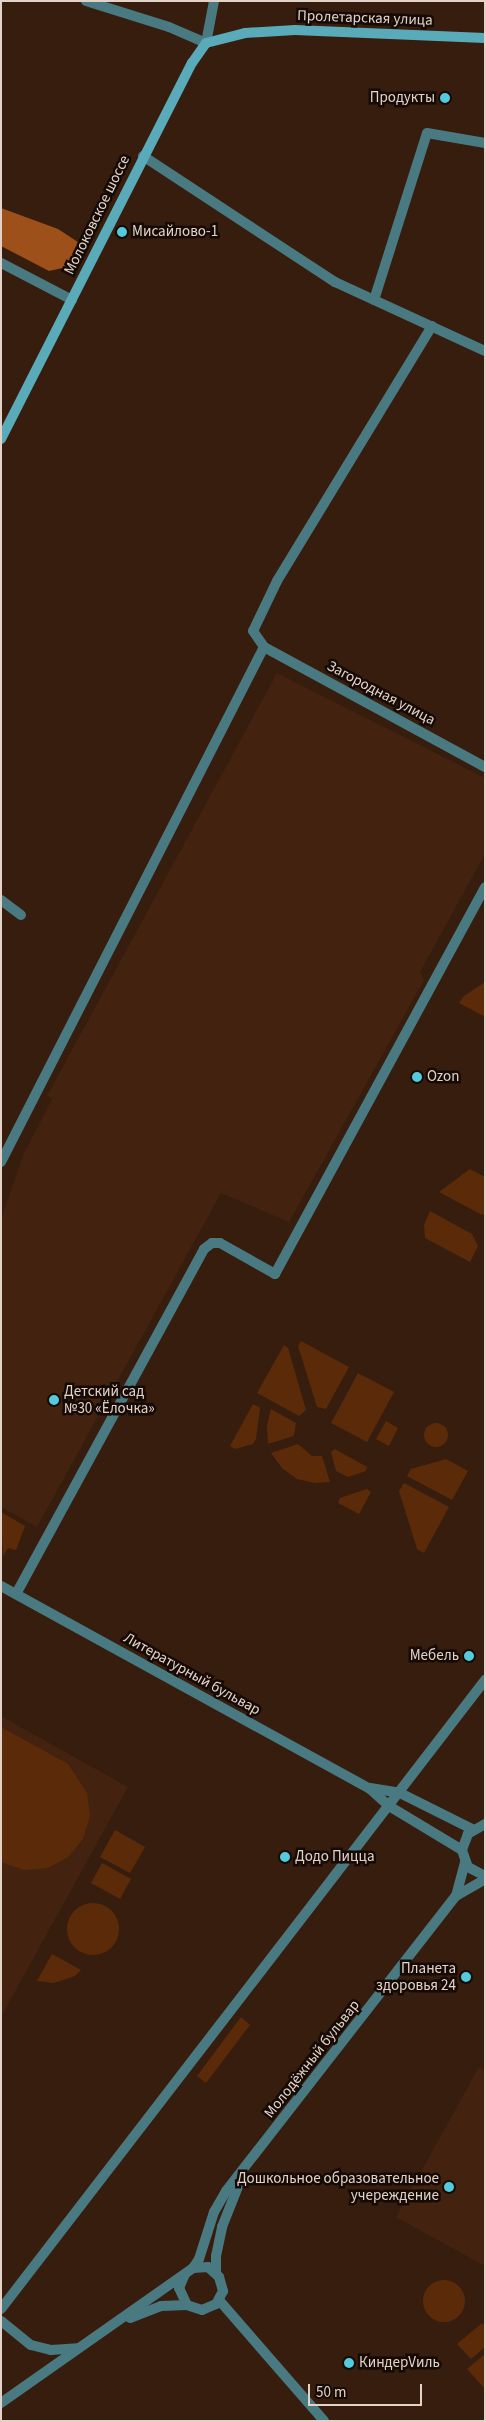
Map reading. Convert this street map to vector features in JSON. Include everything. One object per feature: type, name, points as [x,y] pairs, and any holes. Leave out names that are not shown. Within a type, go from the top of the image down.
[{"type":"main road","name":"Пролетарская улица","points":[[206,43],[245,33],[295,30],[485,38]]},
{"type":"main road","name":"Молоковское шоссе","points":[[1,439],[143,156],[192,63],[206,43]]},
{"type":"street","points":[[86,1],[169,27],[206,43],[214,1]]},
{"type":"street","points":[[374,300],[427,133],[485,143]]},
{"type":"street","points":[[143,156],[335,282],[485,351]]},
{"type":"street","points":[[1,263],[72,300]]},
{"type":"street","points":[[1,1162],[264,647],[254,631],[277,581],[432,326]]},
{"type":"street","name":"Загородная улица","points":[[264,647],[485,767]]},
{"type":"street","points":[[16,1594],[204,1249],[212,1243],[220,1243],[275,1274],[485,887]]},
{"type":"street","points":[[1,900],[21,915]]},
{"type":"street","name":"Литературный бульвар","points":[[1,1586],[369,1788],[390,1806],[462,1850]]},
{"type":"street","points":[[1,2309],[390,1806],[485,1680]]},
{"type":"street","name":"Литературный бульвар","points":[[369,1788],[400,1792],[472,1829]]},
{"type":"street","points":[[485,1824],[472,1829],[465,1838],[462,1850],[464,1862],[472,1871],[485,1877]]},
{"type":"street","name":"Молодёжный бульвар","points":[[456,1896],[464,1862]]},
{"type":"street","name":"Молодёжный бульвар","points":[[189,2271],[214,2212],[245,2168],[456,1896],[485,1877]]},
{"type":"street","name":"Молодёжный бульвар","points":[[216,2272],[216,2256],[222,2227],[245,2168]]},
{"type":"street","points":[[1,2404],[27,2388],[80,2348],[189,2271],[208,2267],[216,2272],[223,2286],[219,2300],[202,2310],[187,2305],[160,2306],[115,2324]]},
{"type":"street","points":[[187,2305],[179,2288],[189,2271]]},
{"type":"street","points":[[219,2300],[324,2421]]},
{"type":"street","points":[[1,2321],[31,2345],[51,2350],[80,2348]]},
{"type":"shaded area","points":[[1,208],[58,229],[81,244],[67,267],[49,271],[1,246]]},
{"type":"shaded area","points":[[277,673],[485,778],[485,854],[420,972],[424,980],[289,1222],[221,1193],[37,1527],[1,1507],[1,1219],[23,1156],[52,1099],[47,1096]]},
{"type":"shaded area","points":[[485,982],[485,1017],[459,1003],[464,996]]},
{"type":"shaded area","points":[[470,1169],[485,1177],[485,1214],[482,1215],[439,1192]]},
{"type":"shaded area","points":[[430,1211],[472,1234],[478,1246],[470,1262],[425,1238],[424,1225]]},
{"type":"shaded area","points":[[301,1341],[349,1367],[326,1409],[317,1407],[298,1346]]},
{"type":"shaded area","points":[[284,1345],[288,1348],[306,1410],[299,1416],[257,1393]]},
{"type":"shaded area","points":[[358,1373],[394,1392],[367,1442],[331,1423]]},
{"type":"shaded area","points":[[253,1404],[260,1408],[256,1439],[253,1444],[235,1449],[230,1446]]},
{"type":"shaded area","points":[[271,1409],[296,1423],[294,1436],[268,1444],[267,1425]]},
{"type":"shaded area","points":[[386,1421],[398,1428],[389,1446],[376,1439]]},
{"type":"shaded area","points":[[436,1423],[444,1427],[448,1435],[444,1443],[436,1447],[428,1443],[424,1435],[428,1427]]},
{"type":"shaded area","points":[[298,1444],[312,1456],[322,1456],[330,1482],[315,1483],[297,1479],[282,1468],[271,1453]]},
{"type":"shaded area","points":[[335,1449],[367,1467],[366,1471],[348,1477],[336,1471],[331,1452]]},
{"type":"shaded area","points":[[446,1459],[468,1471],[452,1500],[407,1476],[411,1469]]},
{"type":"shaded area","points":[[404,1483],[449,1507],[424,1553],[417,1549],[399,1491]]},
{"type":"shaded area","points":[[367,1489],[371,1492],[359,1514],[338,1503],[340,1498]]},
{"type":"shaded area","points":[[1,1512],[25,1526],[16,1550],[8,1548],[3,1556]]},
{"type":"shaded area","points":[[1,1716],[128,1787],[1,2017]]},
{"type":"shaded area","points":[[1,1727],[68,1764],[87,1793],[90,1816],[83,1839],[68,1857],[48,1868],[24,1870],[1,1862]]},
{"type":"shaded area","points":[[115,1830],[145,1847],[130,1873],[100,1857]]},
{"type":"shaded area","points":[[102,1863],[131,1879],[120,1899],[91,1883]]},
{"type":"shaded area","points":[[93,1903],[107,1907],[115,1915],[119,1929],[115,1943],[107,1951],[93,1955],[79,1951],[71,1943],[67,1929],[71,1915],[79,1907]]},
{"type":"shaded area","points":[[52,1954],[81,1970],[75,1976],[54,1983],[37,1981]]},
{"type":"shaded area","points":[[241,2017],[250,2025],[206,2083],[197,2076]]},
{"type":"shaded area","name":"Дошкольное образовательное учереждение","points":[[479,2067],[485,2070],[485,2266],[396,2217]]},
{"type":"shaded area","points":[[444,2280],[459,2286],[465,2301],[459,2316],[444,2322],[429,2316],[423,2301],[429,2286]]},
{"type":"shaded area","points":[[482,2323],[485,2326],[485,2347],[471,2359],[457,2344]]},
{"type":"shaded area","points":[[485,2354],[485,2389],[467,2369]]},
{"type":"place","name":"Продукты","points":[[445,98]]},
{"type":"place","name":"Мисайлово-1","points":[[122,232]]},
{"type":"place","name":"Ozon","points":[[417,1077]]},
{"type":"place","name":"Детский сад №30 «Ёлочка»","points":[[54,1400]]},
{"type":"place","name":"Мебель","points":[[469,1656]]},
{"type":"place","name":"Додо Пицца","points":[[285,1857]]},
{"type":"place","name":"Планета здоровья 24","points":[[466,1977]]},
{"type":"place","name":"Дошкольное образовательное учереждение","points":[[449,2187]]},
{"type":"place","name":"КиндерVиль","points":[[349,2363]]}]
